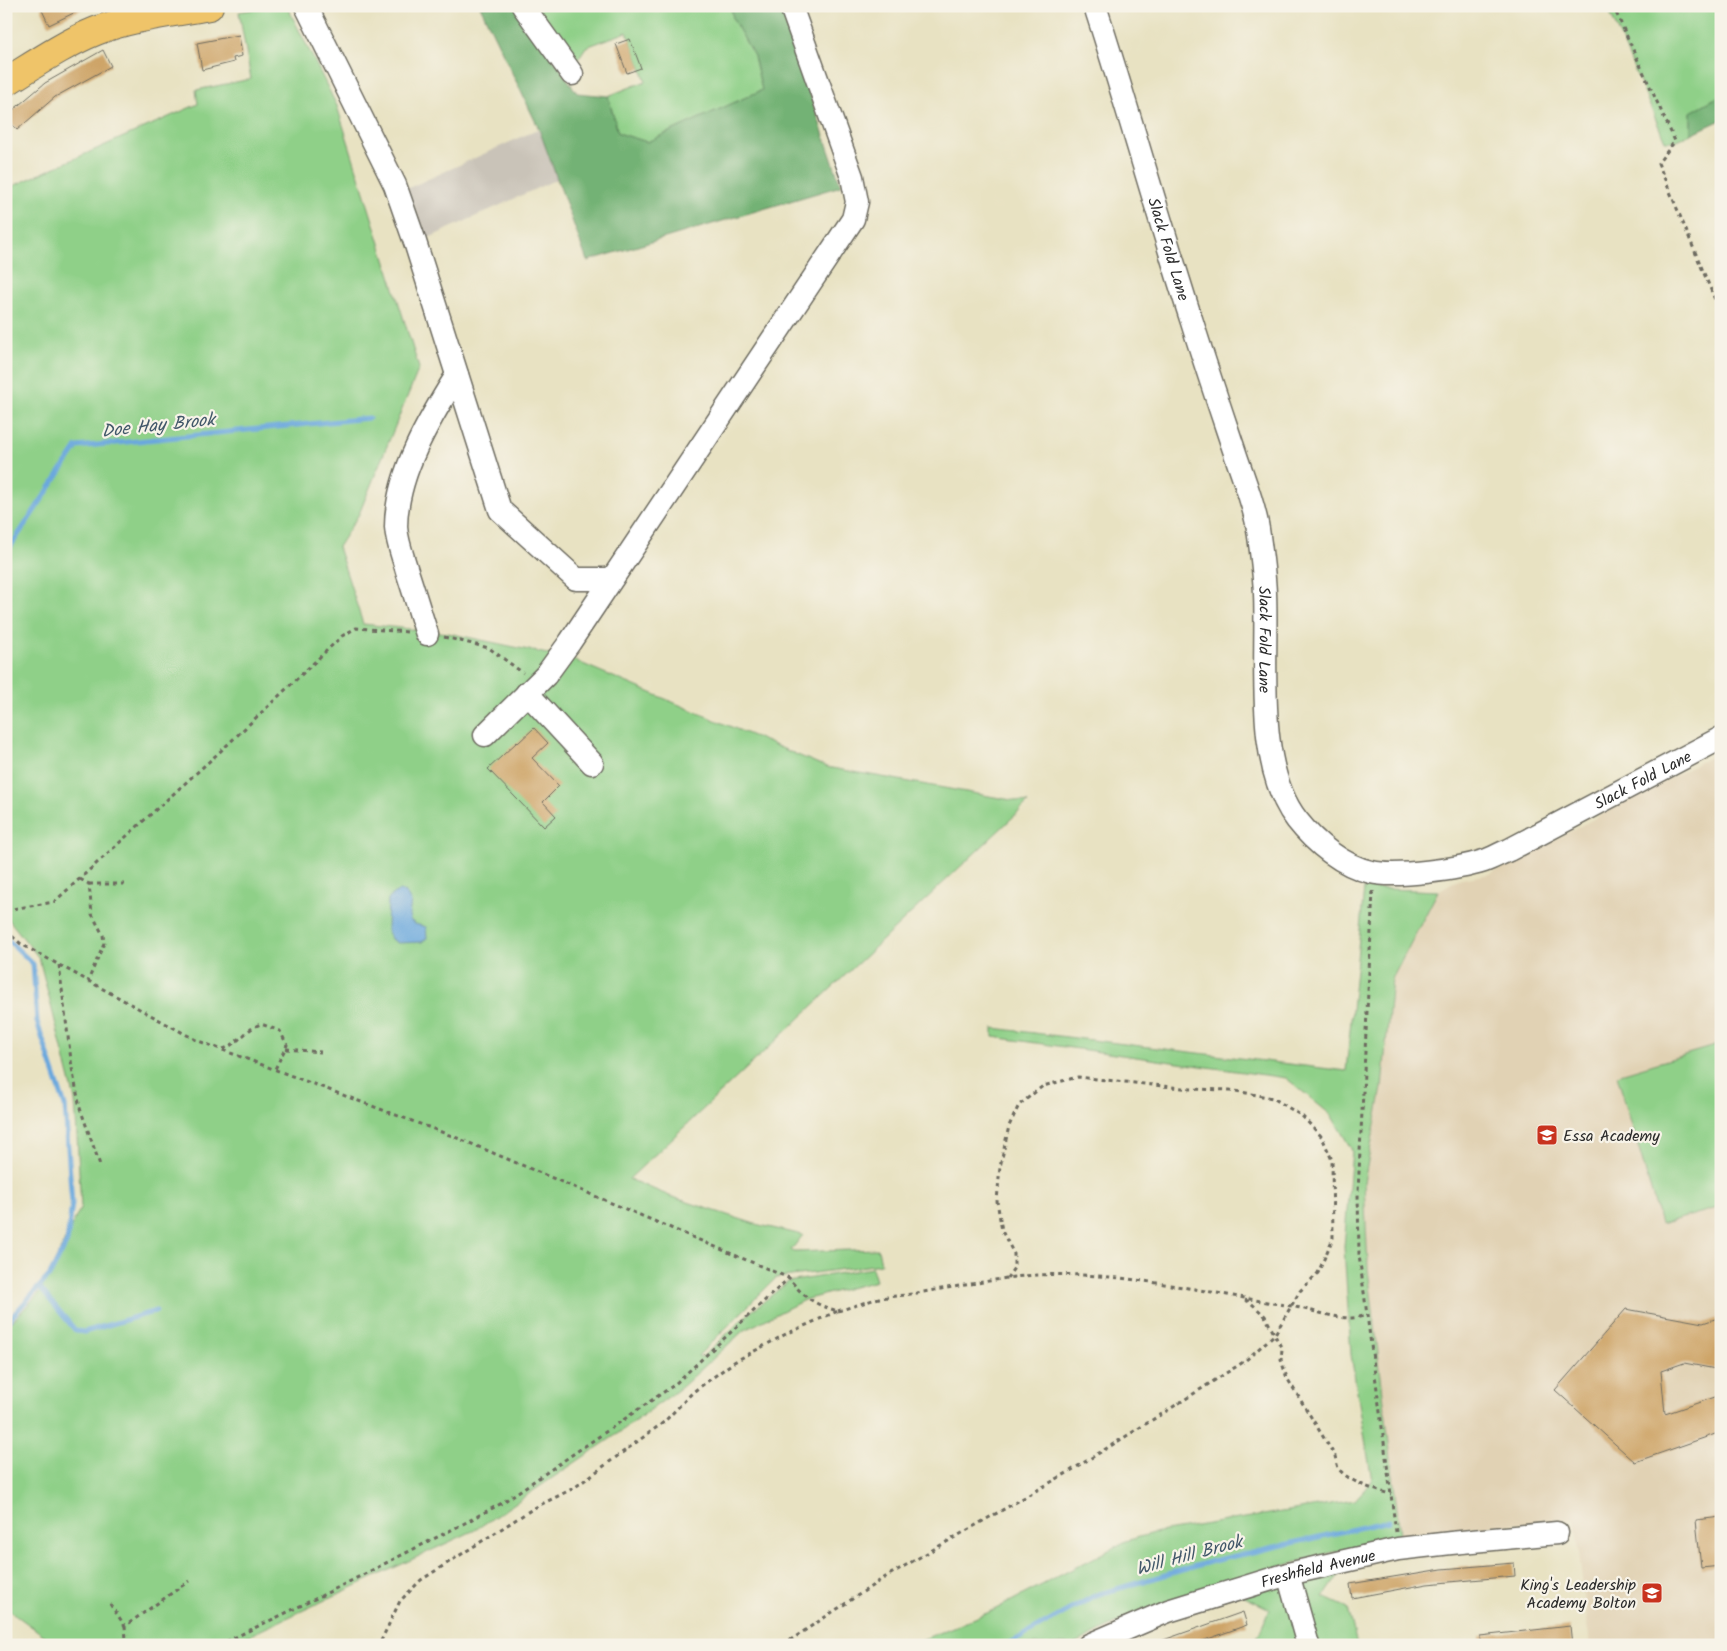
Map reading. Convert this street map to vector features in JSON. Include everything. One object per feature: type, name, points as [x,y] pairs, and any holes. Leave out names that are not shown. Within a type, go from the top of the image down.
[{"type":"main road","points":[[6,82],[54,52],[97,30],[124,22],[209,6]]},
{"type":"street","points":[[306,6],[395,185],[415,242],[500,510],[576,579],[611,579]]},
{"type":"street","points":[[523,6],[572,74]]},
{"type":"street","points":[[485,734],[546,675],[853,219],[858,202],[852,177],[793,12],[793,6]]},
{"type":"street","name":"Slack Fold Lane","points":[[1095,6],[1191,320],[1258,524],[1265,592],[1266,714],[1270,753],[1280,788],[1287,805],[1297,820],[1311,835],[1341,859],[1374,873],[1408,873],[1462,866],[1485,860],[1509,850],[1721,738]]},
{"type":"street","points":[[427,634],[400,549],[396,528],[398,511],[409,467],[420,438],[429,419],[457,375]]},
{"type":"street","points":[[531,689],[592,763]]},
{"type":"street","name":"Freshfield Avenue","points":[[1089,1645],[1168,1611],[1288,1574],[1398,1549],[1557,1533]]},
{"type":"street","points":[[1288,1574],[1308,1645]]},
{"type":"path","points":[[1613,6],[1675,141],[1658,163],[1721,314]]},
{"type":"path","points":[[6,910],[54,902],[224,748],[342,636],[356,628],[427,634],[489,648],[514,665],[531,689]]},
{"type":"path","points":[[1374,873],[1358,1192],[1360,1255],[1398,1549]]},
{"type":"path","points":[[80,879],[89,884],[128,884]]},
{"type":"path","points":[[88,980],[104,943],[103,935],[92,914],[89,884]]},
{"type":"path","points":[[6,931],[21,944],[196,1040],[460,1139],[789,1278],[799,1292],[822,1307],[838,1311]]},
{"type":"path","points":[[58,964],[72,1068],[80,1108],[100,1165]]},
{"type":"path","points":[[222,1050],[232,1046],[254,1026],[261,1024],[280,1031],[287,1045],[275,1069]]},
{"type":"path","points":[[286,1048],[321,1052]]},
{"type":"path","points":[[783,1645],[887,1576],[1067,1473],[1245,1361],[1275,1334],[1300,1291],[1318,1273],[1333,1238],[1332,1160],[1322,1137],[1302,1116],[1273,1098],[1230,1090],[1078,1077],[1043,1086],[1019,1105],[1009,1126],[1000,1168],[997,1201],[1002,1231],[1014,1254],[1014,1268],[1007,1278]]},
{"type":"path","points":[[379,1645],[400,1600],[420,1580],[534,1508],[574,1488],[664,1422],[693,1392],[734,1362],[786,1334],[838,1311],[878,1298],[1007,1278],[1080,1275],[1140,1281],[1353,1318],[1367,1314]]},
{"type":"path","points":[[219,1645],[353,1580],[502,1503],[674,1385],[789,1278]]},
{"type":"path","points":[[1240,1298],[1250,1302],[1265,1316],[1282,1348],[1281,1360],[1287,1378],[1335,1456],[1338,1468],[1350,1479],[1379,1492],[1391,1494]]},
{"type":"path","points":[[125,1626],[189,1581]]},
{"type":"path","points":[[110,1604],[125,1626],[125,1645]]},
{"type":"shaded area","points":[[539,129],[557,179],[422,241],[404,190]]},
{"type":"shaded area","name":"Essa Academy","points":[[1721,751],[1721,1645],[1590,1645],[1575,1519],[1400,1534],[1381,1403],[1364,1226],[1364,1182],[1382,1088],[1392,979],[1438,891],[1457,880],[1489,874],[1506,866]]},
{"type":"green space","points":[[272,6],[287,6],[337,106],[419,368],[359,514],[338,547],[363,624],[448,633],[571,659],[826,767],[1028,803],[629,1179],[672,1197],[755,1224],[803,1235],[791,1250],[794,1252],[878,1249],[881,1264],[776,1278],[698,1356],[702,1357],[748,1314],[788,1282],[872,1268],[876,1281],[804,1300],[743,1331],[682,1387],[613,1437],[475,1530],[229,1645],[57,1645],[6,1608],[6,1328],[40,1292],[81,1207],[75,1100],[39,958],[6,916],[6,172],[13,186],[198,104],[196,90],[251,79],[239,12]]},
{"type":"green space","points":[[480,6],[517,6],[577,93],[608,96],[618,133],[647,142],[762,90],[754,56],[733,19],[731,6],[784,6],[784,17],[841,186],[587,261],[539,129]]},
{"type":"green space","points":[[542,6],[731,6],[733,19],[754,56],[762,90],[647,142],[618,133],[608,96],[646,81],[627,32],[586,47],[578,59],[534,9]]},
{"type":"green space","points":[[1607,6],[1721,6],[1721,95],[1691,112],[1691,134],[1675,141],[1665,141]]},
{"type":"green space","points":[[1721,95],[1721,120],[1691,134],[1691,112]]},
{"type":"green space","points":[[1364,888],[1438,891],[1392,979],[1382,1088],[1364,1182],[1368,1269],[1400,1534],[1256,1573],[1121,1621],[1073,1645],[909,1645],[992,1611],[1126,1541],[1153,1533],[1355,1500],[1372,1481],[1351,1355],[1344,1247],[1352,1150],[1331,1115],[1286,1078],[993,1037],[993,1028],[1346,1071]]},
{"type":"green space","points":[[1721,1044],[1721,1207],[1661,1224],[1617,1075]]},
{"type":"green space","points":[[1348,1561],[1324,1597],[1348,1608],[1357,1645],[1254,1645],[1270,1609],[1232,1591]]},
{"type":"water","points":[[400,891],[406,893],[411,902],[410,920],[415,924],[426,927],[427,938],[422,942],[398,943],[391,939],[387,929],[388,900],[394,893]]},
{"type":"building","points":[[40,6],[88,6],[49,25]]},
{"type":"building","points":[[239,35],[242,56],[233,58],[234,62],[202,70],[197,43]]},
{"type":"building","points":[[630,39],[641,68],[627,73],[616,44]]},
{"type":"building","points":[[103,50],[111,66],[55,97],[17,130],[6,118],[45,83]]},
{"type":"building","points":[[534,728],[548,743],[532,758],[559,786],[543,802],[556,816],[544,827],[488,769]]},
{"type":"building","points":[[1626,1309],[1703,1323],[1721,1317],[1721,1370],[1684,1363],[1661,1371],[1665,1414],[1721,1395],[1721,1432],[1635,1462],[1555,1390]]},
{"type":"building","points":[[1721,1517],[1721,1566],[1701,1568],[1696,1520]]},
{"type":"building","points":[[1514,1563],[1515,1576],[1427,1584],[1352,1598],[1350,1584],[1442,1569]]},
{"type":"building","points":[[1243,1612],[1247,1625],[1191,1645],[1155,1645],[1155,1643]]},
{"type":"building","points":[[1570,1626],[1572,1645],[1480,1645],[1480,1636]]},
{"type":"waterway","name":"Doe Hay Brook","points":[[6,553],[77,447],[369,418]]},
{"type":"waterway","name":"Doe Hay Brook","points":[[6,938],[33,964],[37,1022],[65,1106],[72,1204],[67,1242],[50,1275],[6,1323]]},
{"type":"waterway","points":[[40,1288],[76,1331],[84,1332],[156,1311]]},
{"type":"waterway","name":"Will Hill Brook","points":[[1007,1645],[1096,1595],[1213,1561],[1389,1521]]},
{"type":"place","name":"Essa Academy","points":[[1547,1135]]},
{"type":"place","name":"King's Leadership Academy Bolton","points":[[1652,1593]]}]
